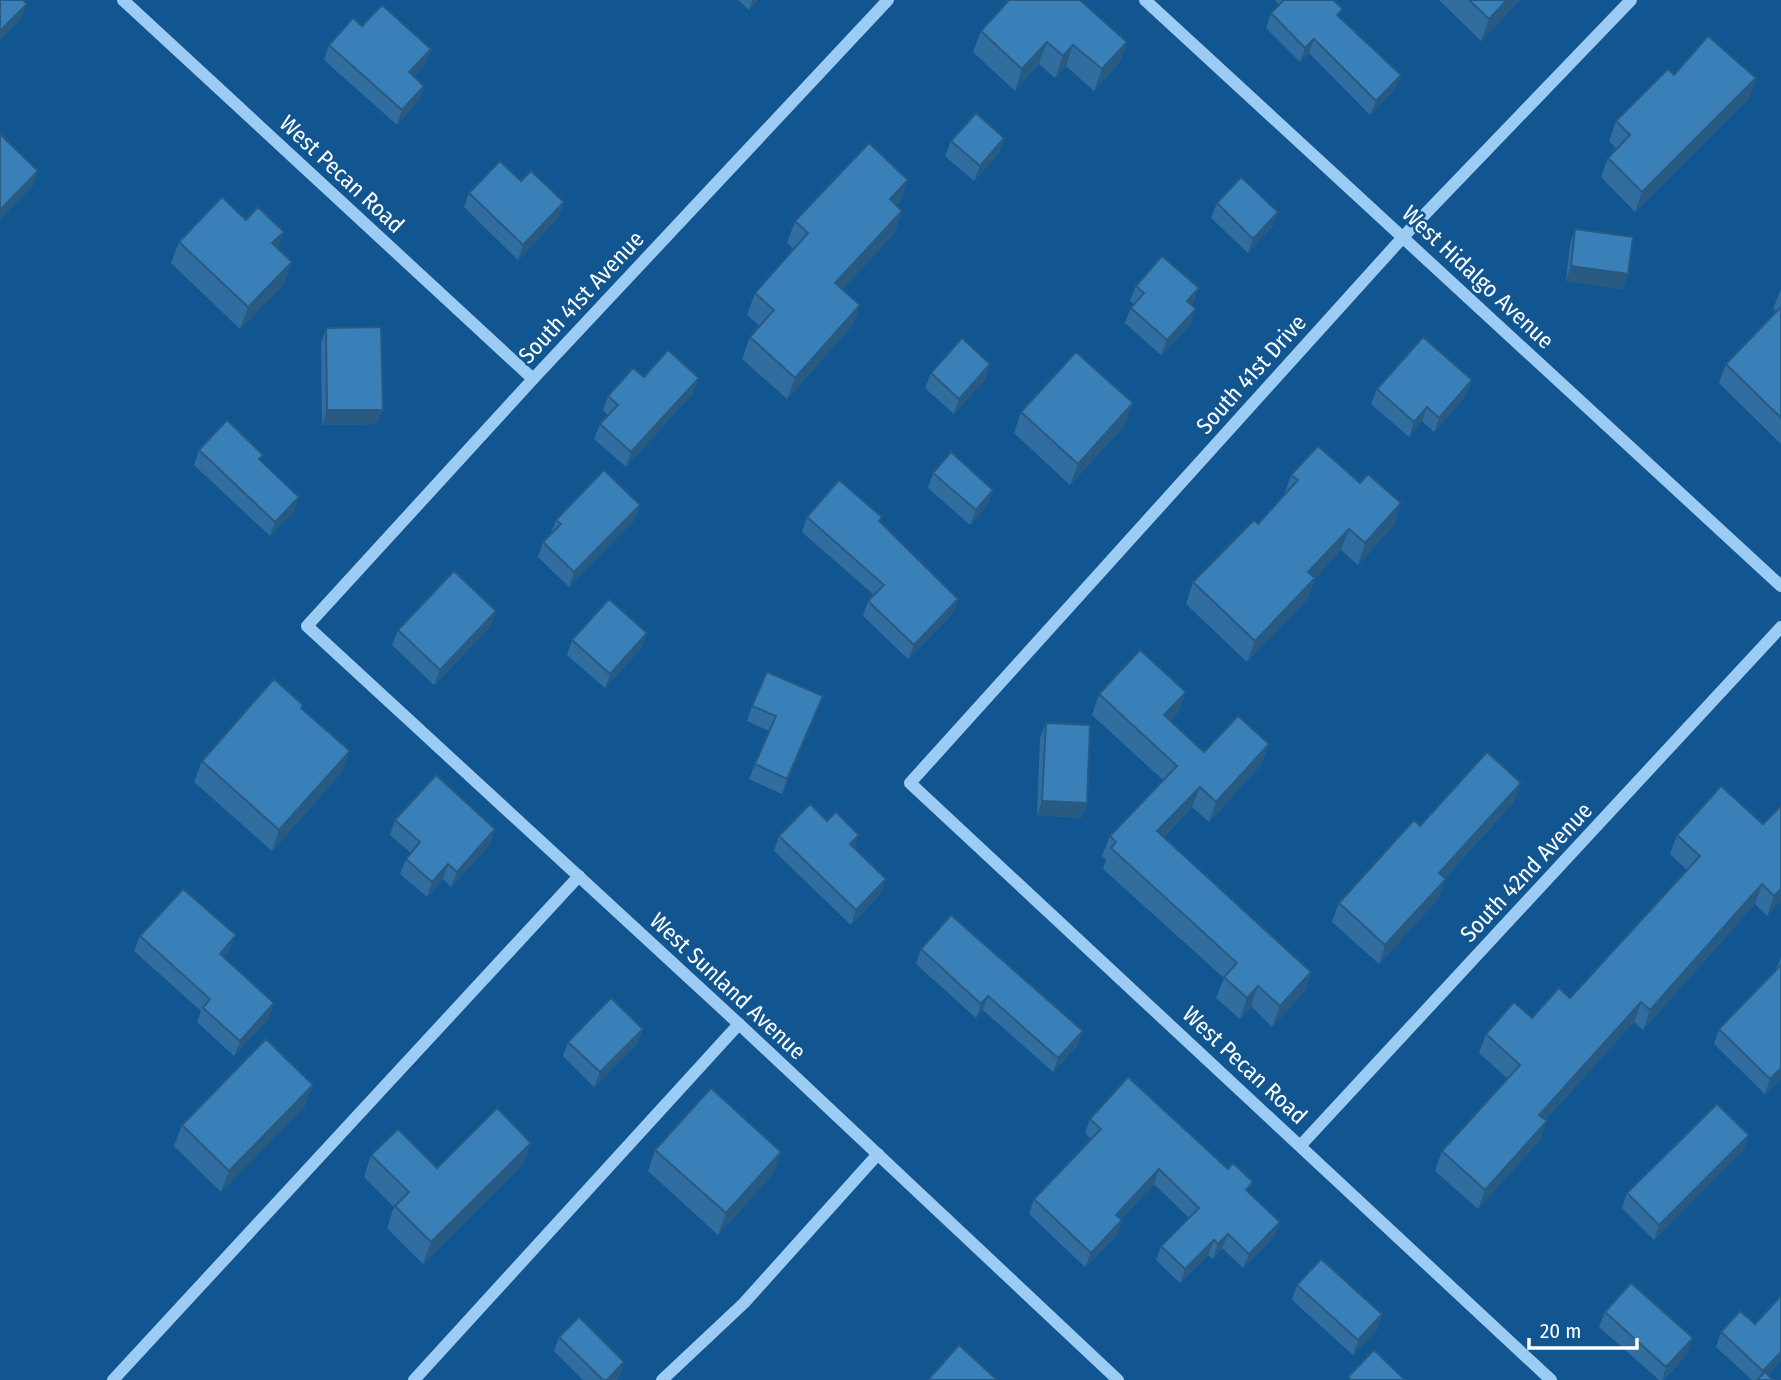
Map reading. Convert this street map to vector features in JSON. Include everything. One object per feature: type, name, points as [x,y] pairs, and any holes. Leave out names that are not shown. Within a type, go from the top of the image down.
[{"type":"street","name":"West Pecan Road","points":[[123,0],[533,379]]},
{"type":"street","name":"South 41st Avenue","points":[[307,626],[533,379],[888,0]]},
{"type":"street","name":"West Hidalgo Avenue","points":[[1145,0],[1781,586]]},
{"type":"street","name":"South 41st Drive","points":[[910,783],[1404,236],[1631,0]]},
{"type":"street","name":"West Sunland Avenue","points":[[307,626],[739,1024],[1118,1380]]},
{"type":"street","name":"South 42nd Avenue","points":[[1301,1145],[1781,627]]},
{"type":"street","name":"West Pecan Road","points":[[910,783],[1551,1380]]},
{"type":"street","points":[[113,1380],[579,876]]},
{"type":"street","points":[[414,1380],[739,1024]]},
{"type":"street","points":[[662,1380],[744,1303],[878,1154]]},
{"type":"building","points":[[0,0],[23,0],[27,4],[0,31]]},
{"type":"building","points":[[1009,0],[1080,0],[1127,42],[1102,69],[1073,45],[1063,56],[1047,42],[1022,69],[981,31]]},
{"type":"building","points":[[1284,0],[1333,0],[1343,9],[1337,15],[1401,75],[1376,101],[1314,39],[1305,48],[1271,13]]},
{"type":"building","points":[[1469,0],[1507,0],[1489,19]]},
{"type":"building","points":[[382,5],[431,49],[409,72],[424,86],[402,110],[329,45],[353,18],[362,26]]},
{"type":"building","points":[[1708,36],[1756,78],[1642,192],[1608,158],[1630,135],[1616,121],[1668,69],[1674,75]]},
{"type":"building","points":[[976,113],[1004,138],[980,166],[951,141]]},
{"type":"building","points":[[0,134],[38,171],[0,210]]},
{"type":"building","points":[[869,143],[908,180],[890,199],[902,211],[835,283],[860,305],[795,378],[750,337],[774,310],[755,293],[808,233],[795,221]]},
{"type":"building","points":[[500,161],[521,181],[531,171],[564,202],[523,245],[469,193]]},
{"type":"building","points":[[1241,177],[1278,212],[1253,239],[1217,203]]},
{"type":"building","points":[[222,197],[246,220],[258,207],[284,232],[272,243],[292,262],[248,307],[179,242]]},
{"type":"building","points":[[1575,229],[1633,237],[1628,274],[1571,266]]},
{"type":"building","points":[[1162,256],[1199,288],[1187,301],[1196,309],[1167,340],[1131,308],[1144,293],[1136,286]]},
{"type":"building","points":[[1781,307],[1781,418],[1726,364]]},
{"type":"building","points":[[381,327],[383,410],[327,410],[326,328]]},
{"type":"building","points":[[1423,337],[1472,380],[1439,418],[1427,407],[1414,422],[1377,389]]},
{"type":"building","points":[[962,338],[990,364],[959,399],[931,373]]},
{"type":"building","points":[[668,350],[699,378],[631,452],[600,424],[618,405],[608,396],[633,368],[644,377]]},
{"type":"building","points":[[1076,352],[1133,403],[1078,464],[1021,412]]},
{"type":"building","points":[[227,420],[263,455],[259,459],[299,497],[275,522],[199,450]]},
{"type":"building","points":[[1318,446],[1360,483],[1368,474],[1401,503],[1365,543],[1349,529],[1308,572],[1315,578],[1255,641],[1193,582],[1254,520],[1258,524],[1298,480],[1291,475]]},
{"type":"building","points":[[951,452],[993,490],[976,510],[933,473]]},
{"type":"building","points":[[604,470],[640,505],[574,572],[543,542],[561,524],[556,520]]},
{"type":"building","points":[[839,480],[882,517],[879,521],[958,599],[914,645],[868,601],[884,585],[807,517]]},
{"type":"building","points":[[454,571],[496,611],[440,670],[398,630]]},
{"type":"building","points":[[609,599],[647,633],[610,674],[572,640]]},
{"type":"building","points":[[1140,650],[1186,692],[1164,715],[1204,752],[1238,716],[1269,744],[1216,802],[1200,787],[1157,831],[1311,972],[1280,1006],[1258,986],[1247,998],[1224,977],[1237,963],[1111,848],[1116,842],[1110,836],[1177,766],[1099,694]]},
{"type":"building","points":[[767,672],[823,696],[787,779],[755,764],[776,716],[752,706]]},
{"type":"building","points":[[274,679],[303,705],[301,708],[350,751],[279,830],[202,761]]},
{"type":"building","points":[[1046,723],[1090,725],[1087,803],[1042,801]]},
{"type":"building","points":[[1487,752],[1521,783],[1439,873],[1446,879],[1385,945],[1339,903],[1414,820],[1420,826]]},
{"type":"building","points":[[436,775],[495,829],[457,872],[448,864],[432,882],[406,859],[420,842],[395,820]]},
{"type":"building","points":[[1721,786],[1763,824],[1781,806],[1781,889],[1774,896],[1762,884],[1650,1010],[1641,1002],[1539,1115],[1547,1121],[1485,1190],[1442,1151],[1520,1065],[1486,1034],[1514,1002],[1532,1018],[1559,988],[1570,998],[1700,856],[1677,835]]},
{"type":"building","points":[[810,804],[827,821],[836,812],[859,835],[850,844],[886,879],[856,910],[779,836]]},
{"type":"building","points":[[183,889],[236,935],[220,954],[274,1003],[240,1041],[203,1008],[210,999],[140,936]]},
{"type":"building","points":[[951,915],[1083,1031],[1058,1058],[988,996],[981,1004],[921,949]]},
{"type":"building","points":[[1781,965],[1781,1068],[1770,1079],[1719,1029]]},
{"type":"building","points":[[611,998],[643,1029],[600,1072],[568,1042]]},
{"type":"building","points":[[266,1039],[313,1085],[229,1171],[182,1125]]},
{"type":"building","points":[[1128,1077],[1228,1169],[1233,1163],[1253,1182],[1246,1190],[1280,1222],[1249,1254],[1228,1234],[1218,1244],[1214,1240],[1185,1269],[1161,1246],[1199,1208],[1159,1169],[1116,1215],[1122,1220],[1091,1253],[1034,1199],[1101,1129],[1090,1119]]},
{"type":"building","points":[[711,1088],[781,1152],[726,1213],[655,1150]]},
{"type":"building","points":[[1717,1104],[1749,1135],[1659,1225],[1627,1193]]},
{"type":"building","points":[[497,1108],[531,1143],[431,1242],[395,1206],[409,1192],[371,1155],[398,1129],[437,1168]]},
{"type":"building","points":[[1321,1259],[1382,1314],[1358,1340],[1297,1285]]},
{"type":"building","points":[[1631,1283],[1693,1338],[1666,1367],[1605,1312]]},
{"type":"building","points":[[1781,1296],[1781,1352],[1763,1371],[1721,1332],[1740,1311],[1755,1324]]},
{"type":"building","points":[[579,1317],[624,1362],[607,1380],[603,1380],[559,1337]]},
{"type":"building","points":[[959,1345],[996,1379],[928,1380]]},
{"type":"building","points":[[1374,1350],[1405,1380],[1351,1380],[1348,1377]]},
{"type":"building","points":[[1765,1372],[1773,1380],[1757,1380]]}]
